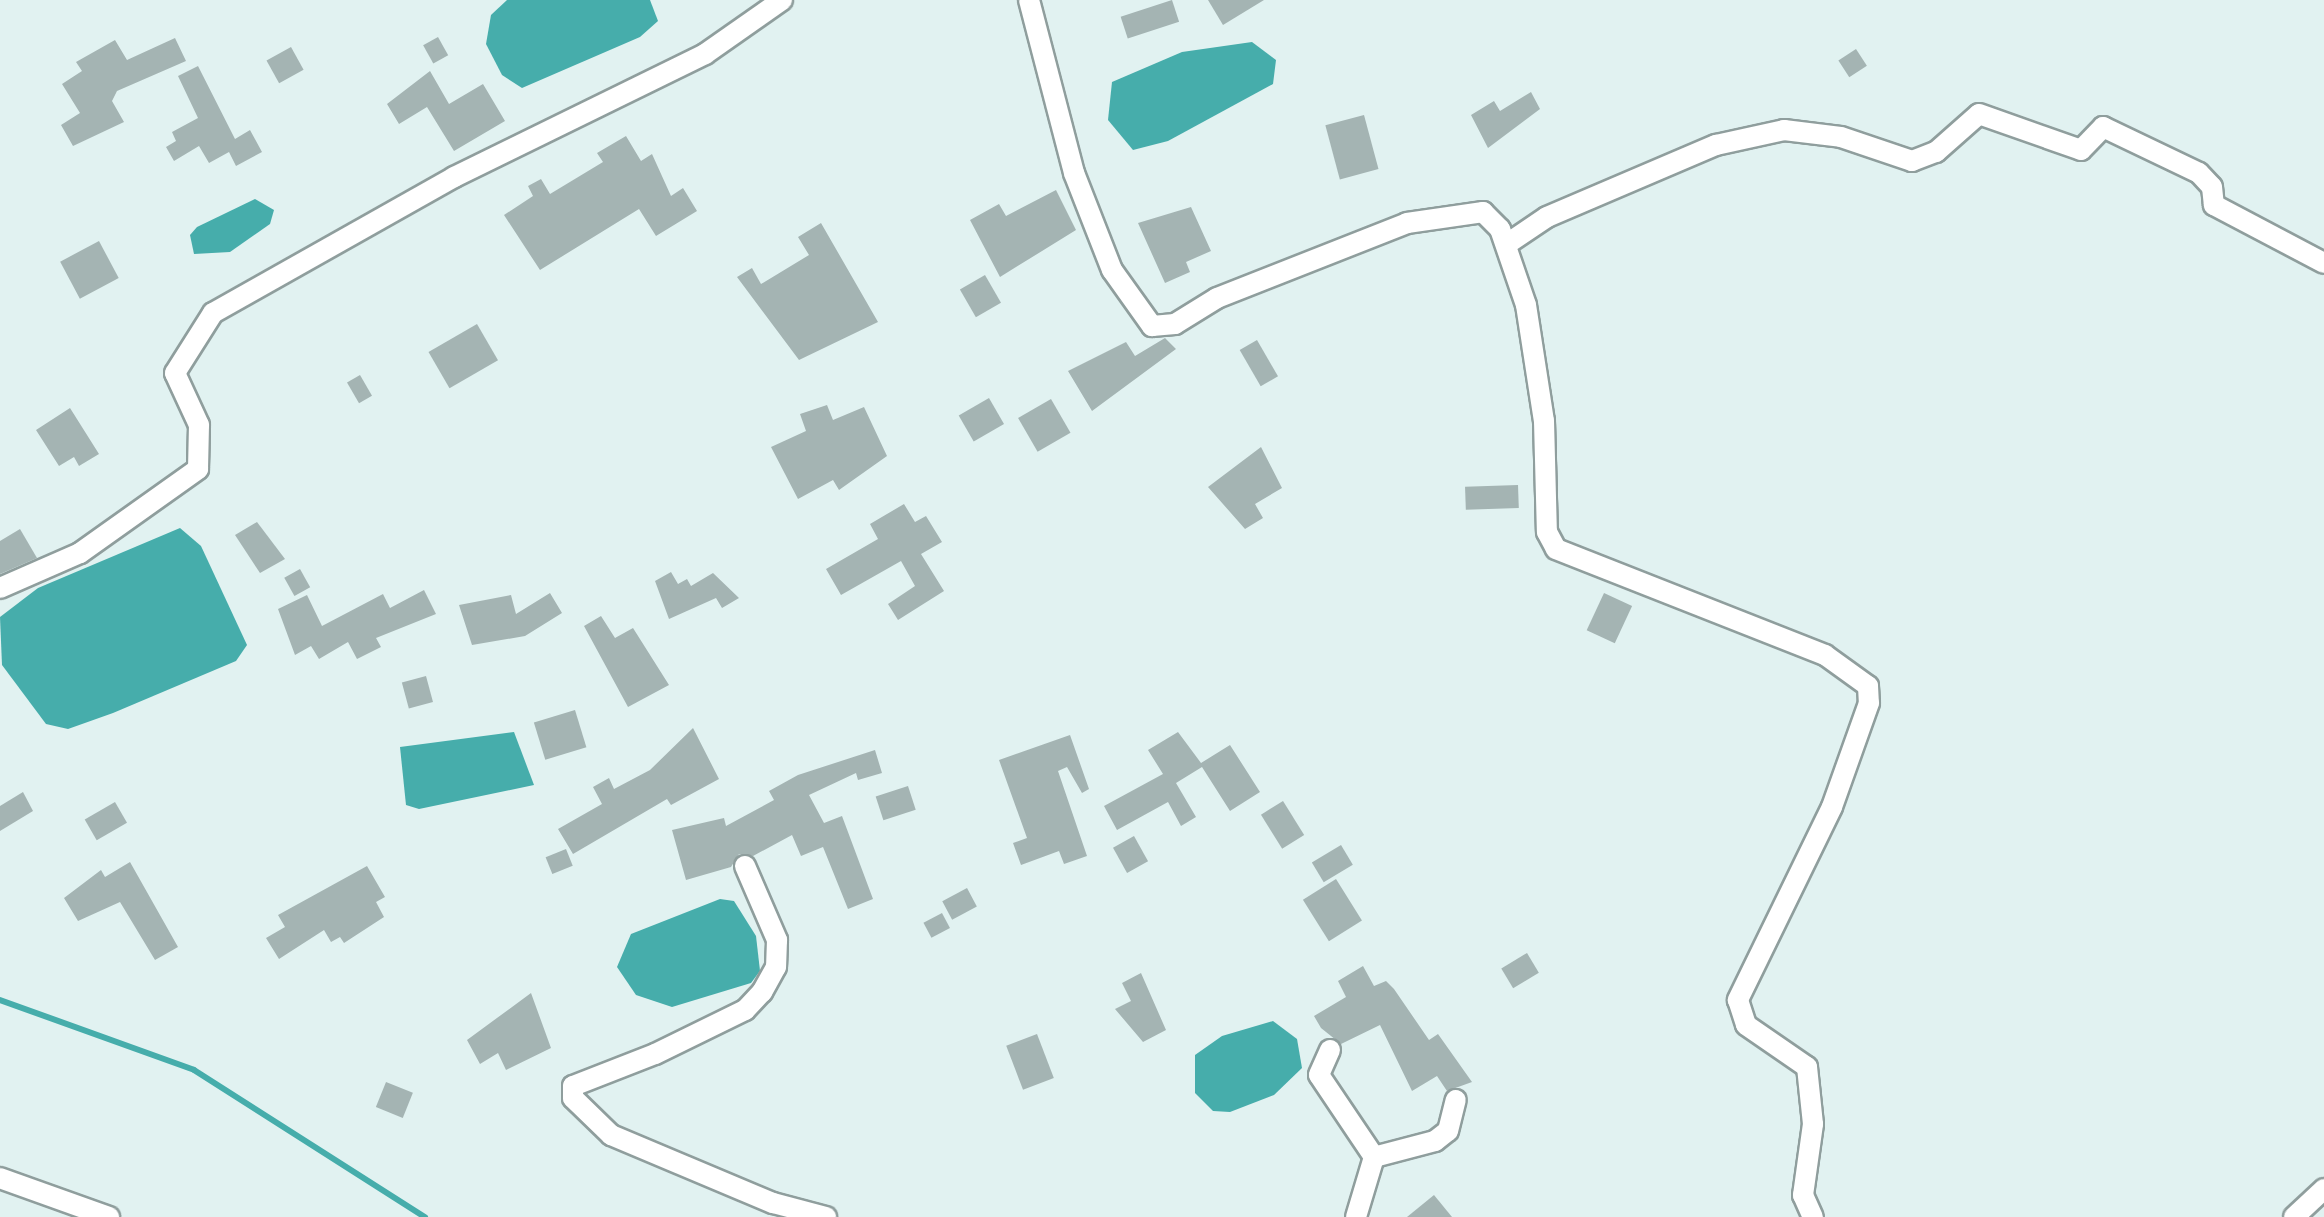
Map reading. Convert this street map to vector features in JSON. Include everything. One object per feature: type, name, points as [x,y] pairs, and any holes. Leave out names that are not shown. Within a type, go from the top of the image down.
[{"type":"street","points":[[0,588],[80,553],[198,469],[199,425],[175,373],[213,313],[454,177],[705,54],[782,0]]},
{"type":"street","points":[[1029,0],[1074,173],[1112,270],[1152,326],[1175,324],[1217,298],[1407,223],[1483,212],[1507,244],[1534,353],[1547,532],[1556,549],[1825,655],[1868,686],[1869,703],[1832,807],[1738,1000],[1746,1025],[1807,1067],[1813,1124],[1803,1195],[1813,1217]]},
{"type":"street","points":[[1507,244],[1547,217],[1716,145],[1784,130],[1841,137],[1912,161],[1936,152],[1979,114],[2081,150],[2103,127],[2199,173],[2212,187],[2214,205],[2324,263]]},
{"type":"street","points":[[745,866],[777,940],[776,967],[762,992],[745,1010],[655,1054],[573,1086],[573,1098],[611,1135],[773,1203],[826,1217]]},
{"type":"street","points":[[1330,1050],[1319,1075],[1374,1157]]},
{"type":"street","points":[[1374,1157],[1435,1141],[1448,1131],[1456,1100]]},
{"type":"street","points":[[1356,1217],[1374,1157]]},
{"type":"street","points":[[0,1178],[109,1217]]},
{"type":"street","points":[[2294,1217],[2324,1189]]},
{"type":"water","points":[[507,0],[650,0],[658,21],[640,37],[522,88],[502,75],[486,44],[491,15]]},
{"type":"water","points":[[1252,42],[1276,60],[1273,84],[1168,141],[1133,150],[1108,120],[1112,82],[1182,52]]},
{"type":"water","points":[[255,199],[274,210],[270,224],[230,252],[194,254],[190,235],[197,227]]},
{"type":"water","points":[[180,528],[201,546],[247,645],[236,661],[113,713],[68,729],[46,724],[2,665],[0,617],[38,588]]},
{"type":"water","points":[[514,732],[534,785],[419,809],[406,805],[400,747]]},
{"type":"water","points":[[720,899],[734,901],[756,936],[760,971],[751,983],[672,1007],[636,995],[617,967],[631,934]]},
{"type":"water","points":[[1273,1021],[1297,1039],[1302,1068],[1274,1095],[1230,1112],[1213,1111],[1195,1093],[1195,1055],[1222,1036]]},
{"type":"building","points":[[1172,0],[1179,22],[1128,39],[1121,17]]},
{"type":"building","points":[[1208,0],[1264,0],[1223,25]]},
{"type":"building","points":[[438,37],[448,55],[433,64],[423,45]]},
{"type":"building","points":[[175,38],[186,61],[117,91],[112,101],[124,122],[73,146],[61,125],[80,113],[62,84],[82,71],[76,62],[115,40],[127,60]]},
{"type":"building","points":[[291,47],[304,70],[279,83],[267,61]]},
{"type":"building","points":[[1856,49],[1867,66],[1849,77],[1838,60]]},
{"type":"building","points":[[198,66],[235,139],[250,130],[262,152],[236,166],[229,152],[209,163],[199,146],[174,161],[166,147],[176,141],[172,132],[198,118],[178,76]]},
{"type":"building","points":[[430,71],[449,104],[483,84],[505,121],[454,151],[427,107],[399,124],[387,104]]},
{"type":"building","points":[[1531,92],[1540,109],[1488,148],[1471,115],[1494,101],[1500,111]]},
{"type":"building","points":[[1364,115],[1378,169],[1340,179],[1325,125]]},
{"type":"building","points":[[626,136],[641,161],[652,154],[671,196],[683,188],[697,211],[656,236],[639,209],[540,270],[504,215],[533,196],[528,186],[541,179],[550,194],[603,162],[597,153]]},
{"type":"building","points":[[1056,190],[1076,230],[1000,277],[970,220],[999,204],[1006,216]]},
{"type":"building","points":[[1191,207],[1211,251],[1186,262],[1190,272],[1165,283],[1138,223]]},
{"type":"building","points":[[821,223],[878,322],[799,360],[737,277],[752,268],[761,284],[809,255],[798,237]]},
{"type":"building","points":[[99,241],[119,278],[80,299],[60,262]]},
{"type":"building","points":[[985,275],[1001,303],[976,317],[960,290]]},
{"type":"building","points":[[477,324],[498,360],[450,388],[429,352]]},
{"type":"building","points":[[1165,338],[1176,349],[1092,411],[1068,371],[1126,342],[1135,356]]},
{"type":"building","points":[[1257,340],[1278,376],[1261,386],[1240,350]]},
{"type":"building","points":[[360,375],[372,396],[359,403],[347,382]]},
{"type":"building","points":[[989,398],[1004,424],[974,441],[959,416]]},
{"type":"building","points":[[1051,399],[1070,433],[1038,452],[1018,418]]},
{"type":"building","points":[[827,405],[833,420],[864,407],[887,456],[839,490],[833,480],[798,499],[771,447],[806,431],[800,414]]},
{"type":"building","points":[[70,408],[99,454],[79,466],[74,457],[59,466],[36,430]]},
{"type":"building","points":[[1261,447],[1282,488],[1255,504],[1263,518],[1245,529],[1208,487]]},
{"type":"building","points":[[1518,485],[1519,508],[1466,510],[1465,487]]},
{"type":"building","points":[[904,504],[915,522],[926,516],[942,542],[921,554],[944,591],[898,620],[888,604],[915,586],[901,561],[841,595],[826,569],[878,539],[870,524]]},
{"type":"building","points":[[257,522],[285,559],[260,573],[235,535]]},
{"type":"building","points":[[20,529],[37,558],[0,574],[0,541]]},
{"type":"building","points":[[300,569],[310,587],[294,596],[284,578]]},
{"type":"building","points":[[671,572],[678,584],[687,579],[691,586],[713,573],[739,598],[722,608],[716,598],[669,619],[655,581]]},
{"type":"building","points":[[424,590],[436,614],[376,638],[381,647],[357,659],[348,642],[319,659],[311,646],[295,655],[278,609],[307,595],[322,626],[383,594],[390,608]]},
{"type":"building","points":[[550,593],[562,613],[525,636],[472,645],[459,605],[511,595],[516,614]]},
{"type":"building","points":[[1604,593],[1632,606],[1615,643],[1587,630]]},
{"type":"building","points":[[601,616],[615,638],[633,628],[669,685],[628,707],[584,626]]},
{"type":"building","points":[[426,676],[433,702],[409,709],[402,682]]},
{"type":"building","points":[[575,710],[586,747],[545,760],[534,723]]},
{"type":"building","points":[[693,728],[719,779],[671,805],[667,799],[573,854],[558,829],[602,804],[593,787],[609,778],[614,789],[650,770]]},
{"type":"building","points":[[1178,732],[1201,763],[1230,745],[1260,792],[1230,811],[1202,767],[1176,783],[1196,817],[1181,826],[1168,802],[1117,830],[1104,806],[1163,774],[1148,750]]},
{"type":"building","points":[[1070,735],[1089,789],[1082,793],[1067,767],[1058,771],[1087,856],[1064,864],[1059,851],[1021,865],[1013,843],[1027,838],[999,760]]},
{"type":"building","points":[[875,750],[882,773],[858,780],[856,773],[809,795],[824,823],[842,816],[873,899],[848,909],[823,847],[801,856],[792,835],[753,856],[739,854],[731,867],[686,880],[672,830],[724,818],[726,826],[774,800],[769,791],[798,775]]},
{"type":"building","points":[[908,786],[916,810],[883,820],[876,797]]},
{"type":"building","points":[[23,792],[33,811],[0,831],[0,806]]},
{"type":"building","points":[[1283,801],[1304,835],[1282,849],[1261,815]]},
{"type":"building","points":[[115,802],[127,823],[97,840],[85,820]]},
{"type":"building","points":[[1134,836],[1148,861],[1127,873],[1113,848]]},
{"type":"building","points":[[1341,845],[1353,865],[1324,882],[1312,863]]},
{"type":"building","points":[[566,849],[573,866],[552,874],[546,857]]},
{"type":"building","points":[[130,862],[178,947],[155,960],[120,902],[78,921],[64,898],[101,870],[105,877]]},
{"type":"building","points":[[367,866],[385,897],[376,902],[384,917],[344,943],[340,937],[331,942],[324,930],[279,959],[266,938],[285,927],[278,915]]},
{"type":"building","points":[[1336,879],[1362,921],[1329,941],[1303,900]]},
{"type":"building","points":[[967,888],[977,907],[952,920],[942,901]]},
{"type":"building","points":[[942,913],[950,928],[931,938],[923,923]]},
{"type":"building","points":[[1527,953],[1539,973],[1513,988],[1501,968]]},
{"type":"building","points":[[1363,966],[1374,986],[1386,981],[1394,989],[1429,1040],[1438,1034],[1472,1082],[1447,1091],[1437,1076],[1412,1091],[1380,1025],[1341,1044],[1321,1028],[1314,1016],[1346,997],[1338,981]]},
{"type":"building","points":[[1141,973],[1166,1030],[1143,1042],[1115,1009],[1131,1001],[1122,983]]},
{"type":"building","points":[[531,993],[551,1048],[506,1070],[498,1053],[480,1064],[467,1040]]},
{"type":"building","points":[[1037,1034],[1054,1078],[1023,1090],[1006,1046]]},
{"type":"building","points":[[386,1082],[413,1093],[403,1118],[376,1107]]},
{"type":"building","points":[[1434,1195],[1452,1217],[1407,1217]]},
{"type":"waterway","points":[[0,1000],[194,1070],[425,1217]]}]
